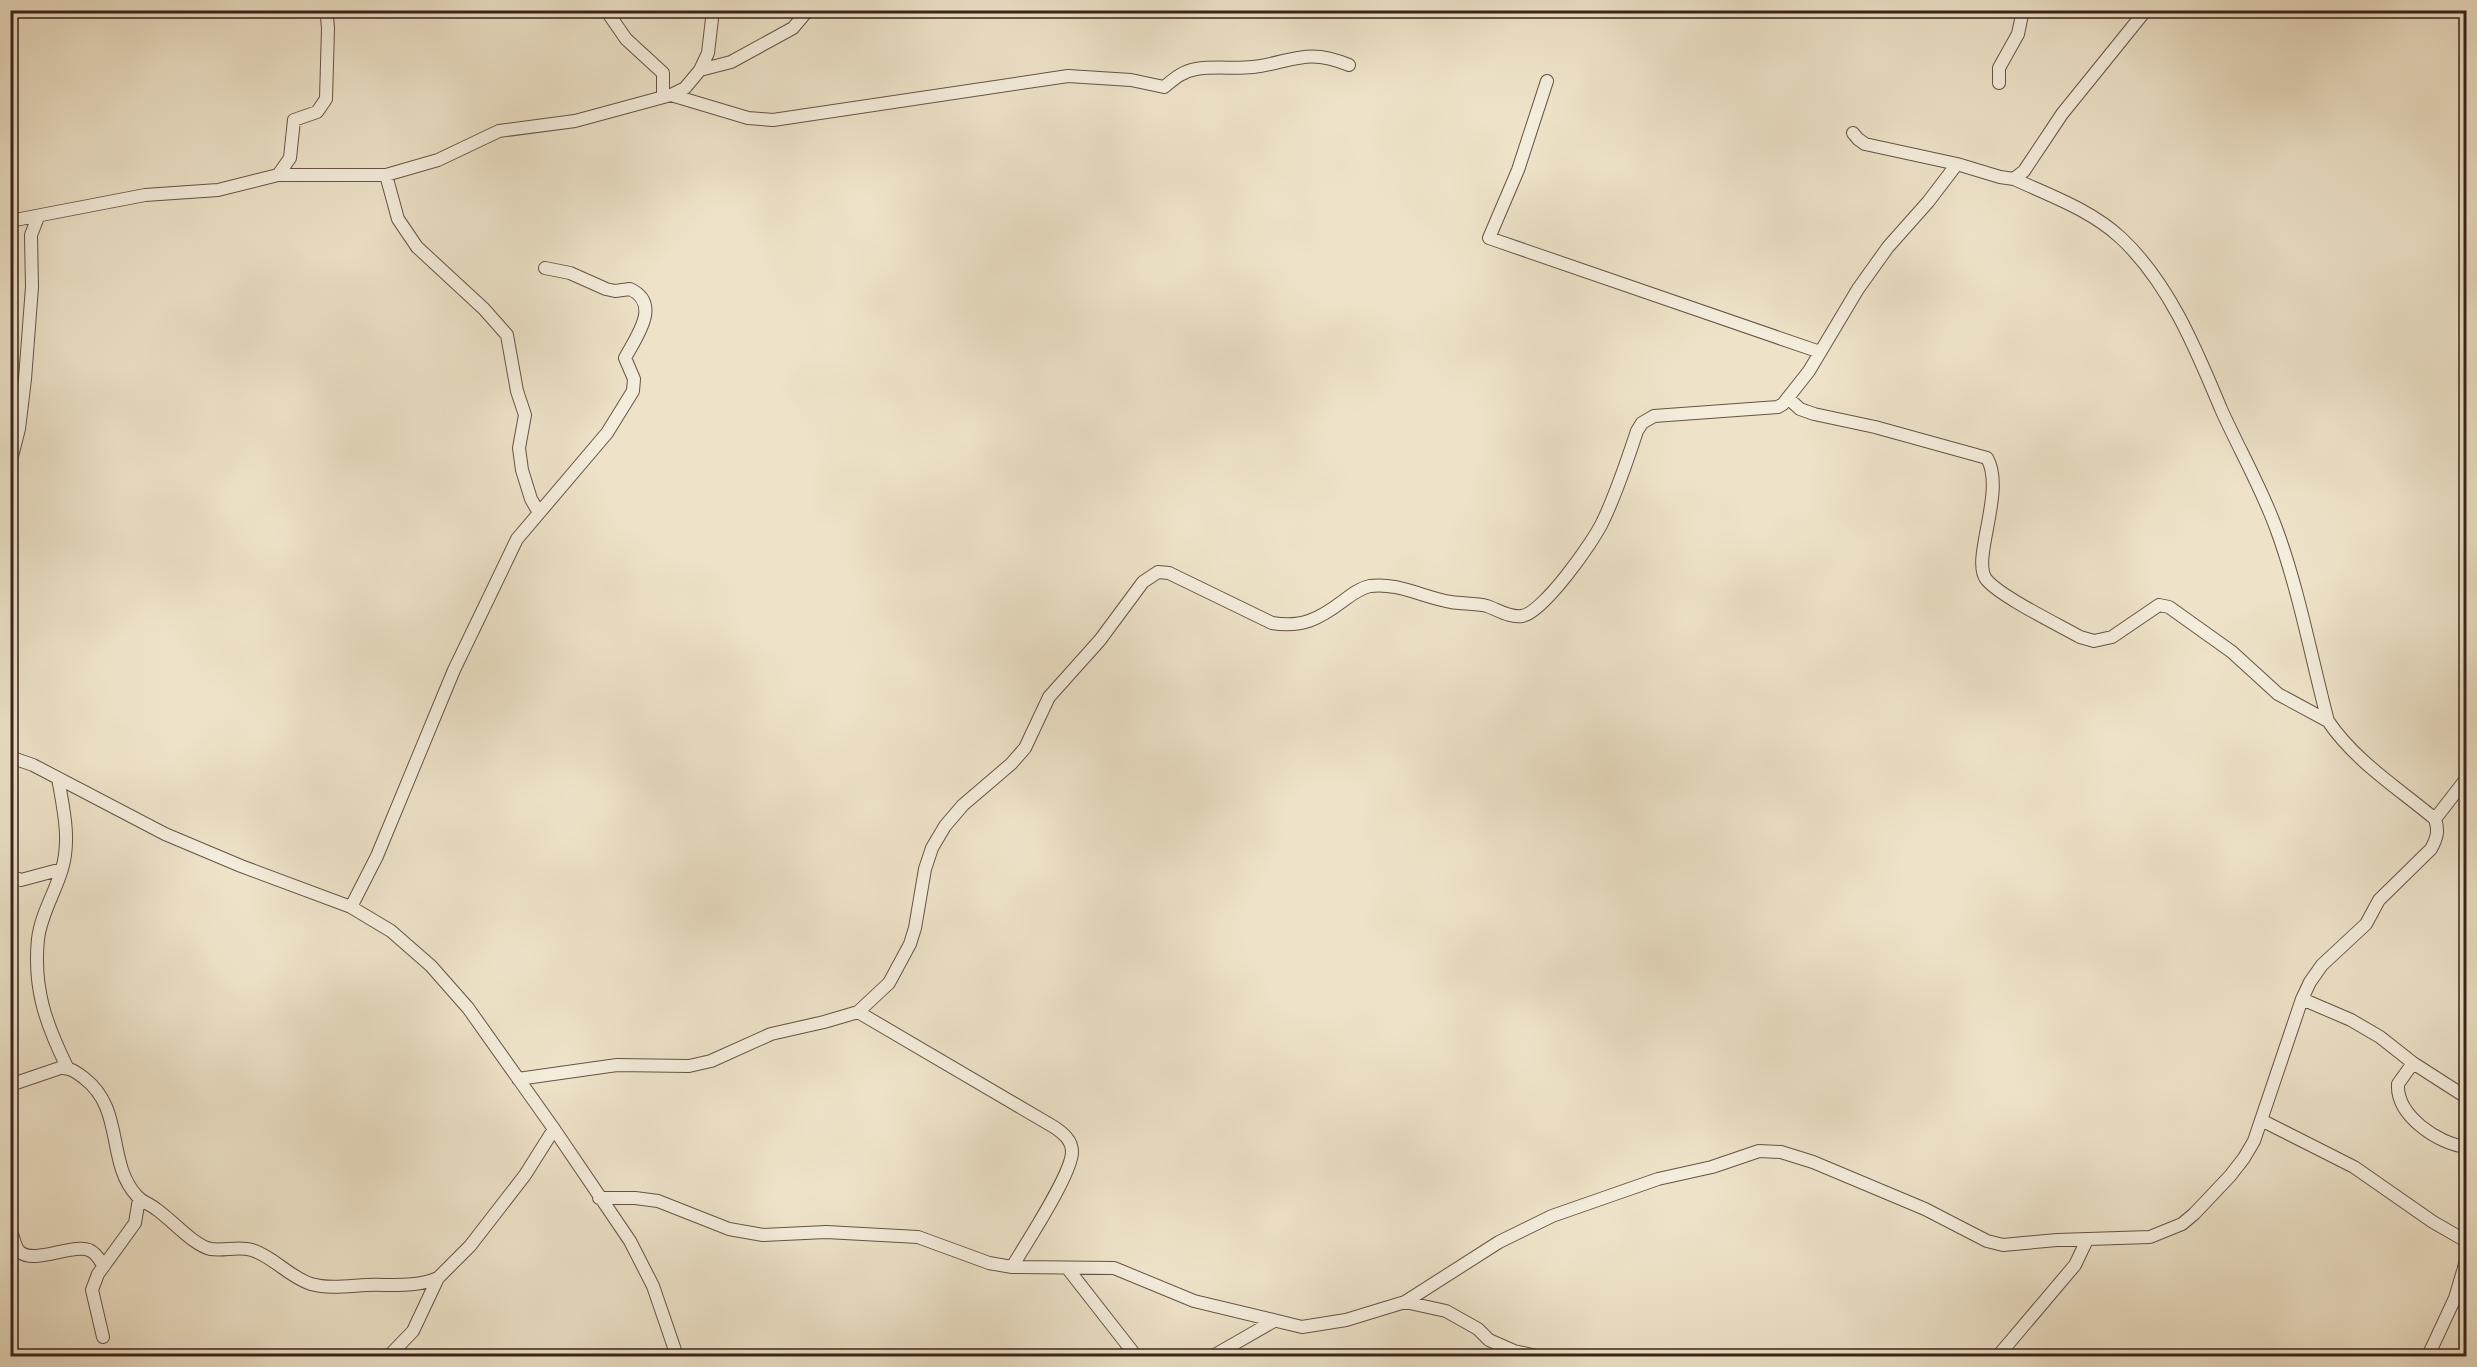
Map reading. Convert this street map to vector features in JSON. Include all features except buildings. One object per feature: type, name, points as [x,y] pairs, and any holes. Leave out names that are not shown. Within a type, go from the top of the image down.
[{"type":"street","points":[[278,175],[290,158],[294,120],[317,112],[326,99],[328,28],[327,17],[323,10]]},
{"type":"street","points":[[606,10],[626,39],[663,74],[667,96]]},
{"type":"street","points":[[13,219],[38,217],[145,195],[218,190],[278,175],[386,175],[438,160],[499,131],[575,121],[667,96],[685,88],[700,70],[708,53],[713,10]]},
{"type":"street","points":[[700,70],[731,62],[764,45],[793,28],[808,10]]},
{"type":"street","points":[[1999,83],[1999,68],[2018,34],[2023,10]]},
{"type":"street","points":[[2014,179],[2024,171],[2062,114],[2146,10]]},
{"type":"street","points":[[667,96],[748,118],[773,120],[1068,76],[1131,80],[1164,87],[1181,74],[1197,69],[1255,67],[1294,57],[1315,55],[1332,58],[1348,65]]},
{"type":"street","points":[[1547,81],[1518,170],[1489,238],[1820,352]]},
{"type":"street","points":[[599,1198],[635,1198],[658,1201],[729,1229],[763,1235],[826,1232],[918,1237],[989,1263],[1012,1267],[1114,1268],[1178,1296],[1302,1327],[1367,1315],[1405,1302],[1499,1242],[1552,1216],[1658,1179],[1712,1167],[1759,1151],[1781,1152],[1813,1162],[1925,1209],[1987,1241],[2002,1245],[2150,1237],[2182,1224],[2230,1176],[2254,1141],[2302,999],[2310,982],[2322,965],[2366,924],[2379,900],[2387,891],[2431,849],[2438,827],[2435,819],[2386,781],[2340,738],[2328,720],[2276,528],[2190,338],[2171,303],[2132,249],[2107,226],[2086,212],[2014,179],[1865,144],[1853,133]]},
{"type":"street","points":[[518,1079],[617,1065],[689,1066],[711,1061],[771,1034],[858,1012],[889,983],[910,944],[925,869],[932,848],[945,826],[963,805],[1011,764],[1024,748],[1049,697],[1100,640],[1143,582],[1158,572],[1169,573],[1272,623],[1285,626],[1304,624],[1329,611],[1355,592],[1370,586],[1391,586],[1429,598],[1487,606],[1504,614],[1521,616],[1533,612],[1544,603],[1582,555],[1603,522],[1642,423],[1654,416],[1778,407],[1789,399],[1858,289],[1888,247],[1928,202],[1957,164]]},
{"type":"street","points":[[386,175],[398,219],[417,247],[484,309],[507,335],[517,391],[525,415],[519,448],[522,470],[538,511]]},
{"type":"street","points":[[10,464],[19,429],[30,337],[31,235],[38,217]]},
{"type":"street","points":[[13,219],[31,235]]},
{"type":"street","points":[[351,907],[376,856],[454,670],[517,539],[538,511],[607,433],[633,391],[634,379],[626,358],[644,323],[646,315],[643,300],[630,289],[615,291],[606,289],[570,273],[545,268]]},
{"type":"street","points":[[1789,399],[1800,409],[1814,414],[1875,427],[1987,458],[1994,482],[1985,578],[2006,594],[2080,637],[2094,641],[2112,637],[2159,605],[2169,607],[2232,652],[2278,694],[2328,720]]},
{"type":"street","points":[[10,757],[58,778],[165,834],[241,866],[351,907],[391,931],[431,966],[468,1008],[620,1226],[653,1286],[677,1356]]},
{"type":"street","points":[[58,778],[65,810],[66,845],[62,869],[38,938],[40,1001],[49,1029],[67,1067],[92,1084],[102,1096],[110,1114],[120,1161],[132,1190],[139,1199],[168,1217],[201,1246],[209,1249],[251,1250],[268,1257],[299,1279],[311,1284],[343,1287],[391,1286],[419,1284],[438,1278]]},
{"type":"street","points":[[2435,819],[2466,778]]},
{"type":"street","points":[[10,876],[21,880],[62,869]]},
{"type":"street","points":[[2302,999],[2351,1020],[2380,1037],[2413,1063],[2466,1097]]},
{"type":"street","points":[[858,1012],[1054,1127],[1070,1141],[1072,1152],[1069,1164],[1012,1267]]},
{"type":"street","points":[[2413,1063],[2398,1088],[2406,1109],[2423,1128],[2441,1140],[2466,1147]]},
{"type":"street","points":[[10,1085],[67,1067]]},
{"type":"street","points":[[2261,1120],[2354,1167],[2433,1222],[2466,1240]]},
{"type":"street","points":[[389,1356],[413,1331],[438,1278],[470,1246],[525,1175],[554,1129]]},
{"type":"street","points":[[103,1337],[92,1290],[104,1266],[135,1223],[139,1199]]},
{"type":"street","points":[[10,1230],[17,1248],[26,1255],[85,1249],[95,1254],[104,1266]]},
{"type":"street","points":[[1998,1356],[2075,1264],[2087,1240]]},
{"type":"street","points":[[2428,1356],[2455,1298],[2466,1261]]},
{"type":"street","points":[[1068,1269],[1136,1356]]},
{"type":"street","points":[[1405,1302],[1446,1311],[1478,1329],[1490,1340],[1514,1351],[1537,1356]]},
{"type":"street","points":[[1213,1356],[1274,1321]]}]
